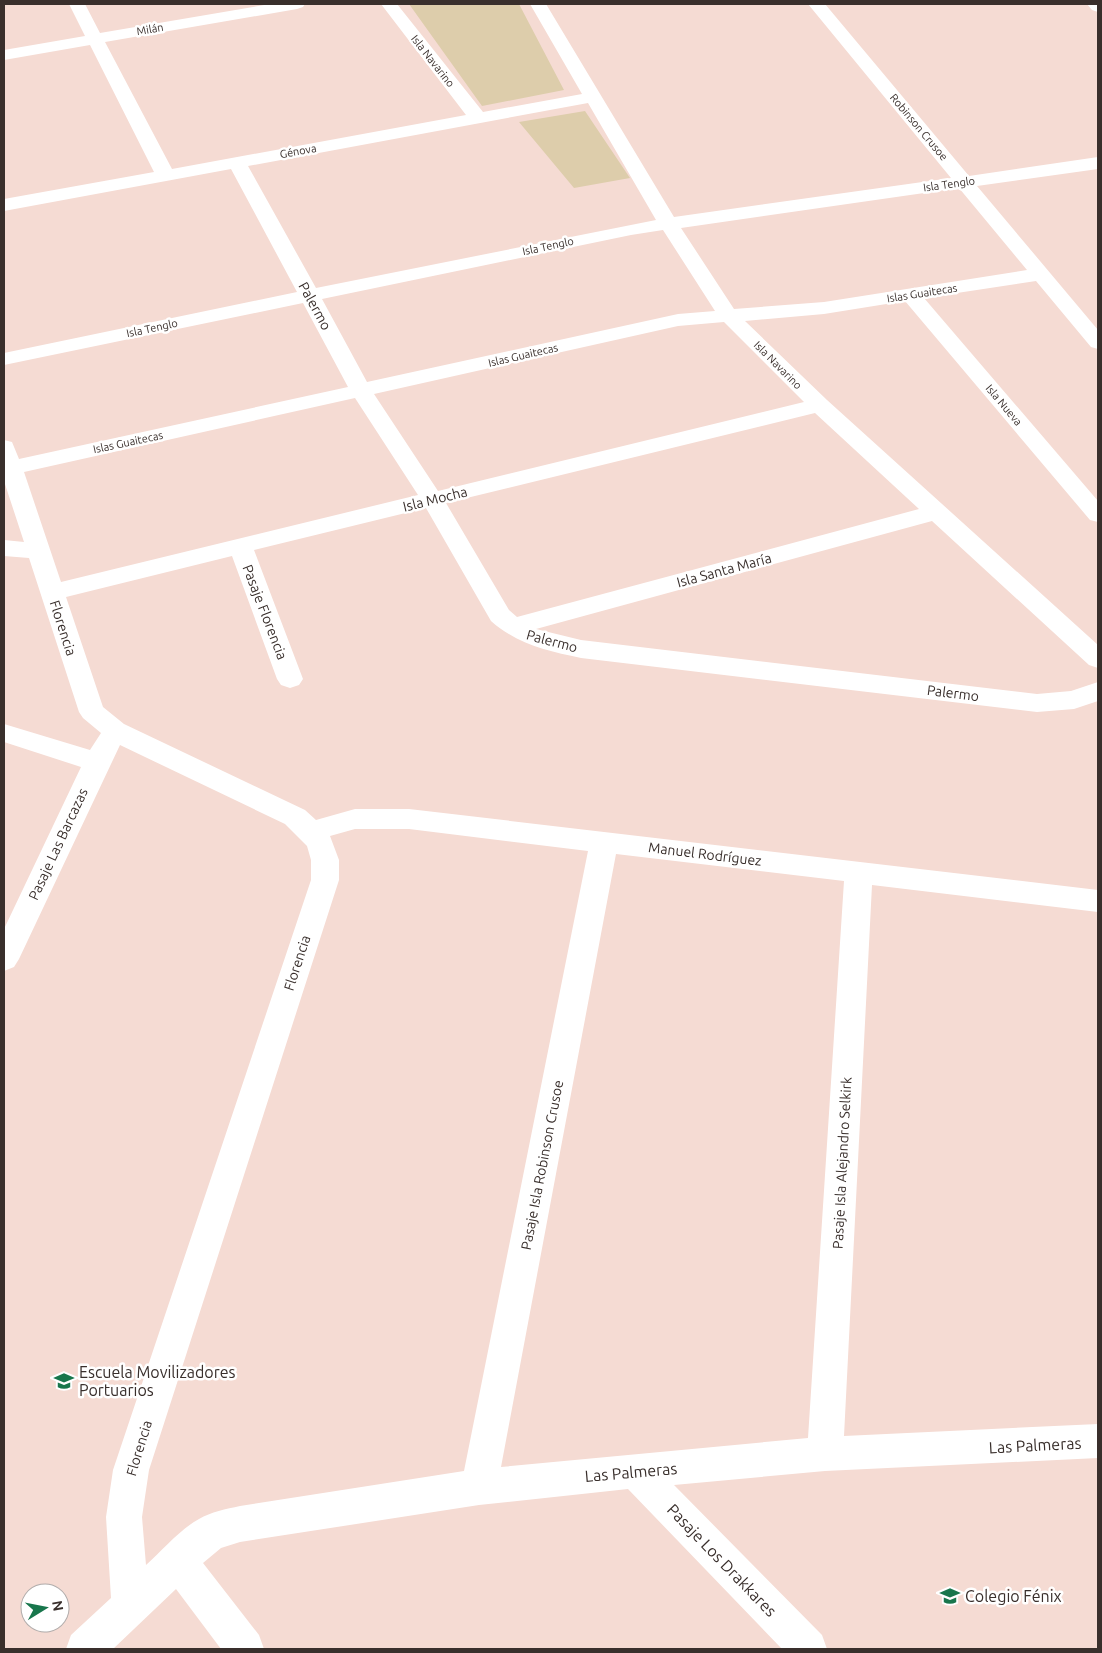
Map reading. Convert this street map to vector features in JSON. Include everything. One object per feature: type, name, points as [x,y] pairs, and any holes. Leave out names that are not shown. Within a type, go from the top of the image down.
[{"type":"street","points":[[77,4],[166,176]]},
{"type":"street","name":"Milán","points":[[4,55],[297,4]]},
{"type":"street","name":"Isla Navarino","points":[[389,4],[478,118]]},
{"type":"street","name":"Isla Navarino","points":[[538,4],[669,225],[728,315],[819,405],[1098,659]]},
{"type":"street","name":"Robinson Crusoe","points":[[816,4],[1098,342]]},
{"type":"street","name":"Génova","points":[[4,205],[593,97]]},
{"type":"street","name":"Palermo","points":[[237,162],[361,391],[433,500],[500,615],[512,627],[528,637],[581,649],[1037,703],[1074,700],[1098,691]]},
{"type":"street","name":"Isla Tenglo","points":[[4,359],[631,229],[1098,163]]},
{"type":"street","name":"Islas Guaitecas","points":[[7,458],[361,391],[678,320],[728,315],[772,314],[824,308],[1041,274]]},
{"type":"street","name":"Isla Nueva","points":[[910,294],[1098,515]]},
{"type":"street","name":"Isla Mocha","points":[[52,592],[819,405]]},
{"type":"street","name":"Florencia","points":[[7,458],[92,712],[115,731],[295,817],[313,831],[322,846],[327,863],[324,880],[131,1470],[124,1518],[130,1606]]},
{"type":"street","name":"Isla Santa María","points":[[512,627],[936,512]]},
{"type":"street","name":"Pasaje Florencia","points":[[240,545],[290,678]]},
{"type":"street","points":[[4,548],[38,551]]},
{"type":"street","name":"Pasaje Las Barcazas","points":[[4,959],[97,762],[115,731]]},
{"type":"street","points":[[4,733],[97,762]]},
{"type":"street","name":"Manuel Rodríguez","points":[[313,831],[355,819],[380,818],[604,842],[1098,901]]},
{"type":"street","name":"Pasaje Isla Robinson Crusoe","points":[[479,1487],[604,842]]},
{"type":"street","name":"Pasaje Isla Alejandro Selkirk","points":[[825,1454],[859,873]]},
{"type":"street","name":"Las Palmeras","points":[[177,1560],[211,1532],[240,1524],[479,1487],[825,1454],[1098,1442]]},
{"type":"street","name":"Pasaje Los Drakkares","points":[[635,1471],[808,1649]]},
{"type":"street","points":[[86,1649],[177,1560],[245,1649]]},
{"type":"shaded area","points":[[409,4],[519,4],[564,90],[482,106]]},
{"type":"shaded area","points":[[585,111],[630,178],[574,188],[519,122]]},
{"type":"place","name":"Escuela Movilizadores Portuarios","points":[[64,1381]]},
{"type":"place","name":"Colegio Fénix","points":[[950,1596]]}]
